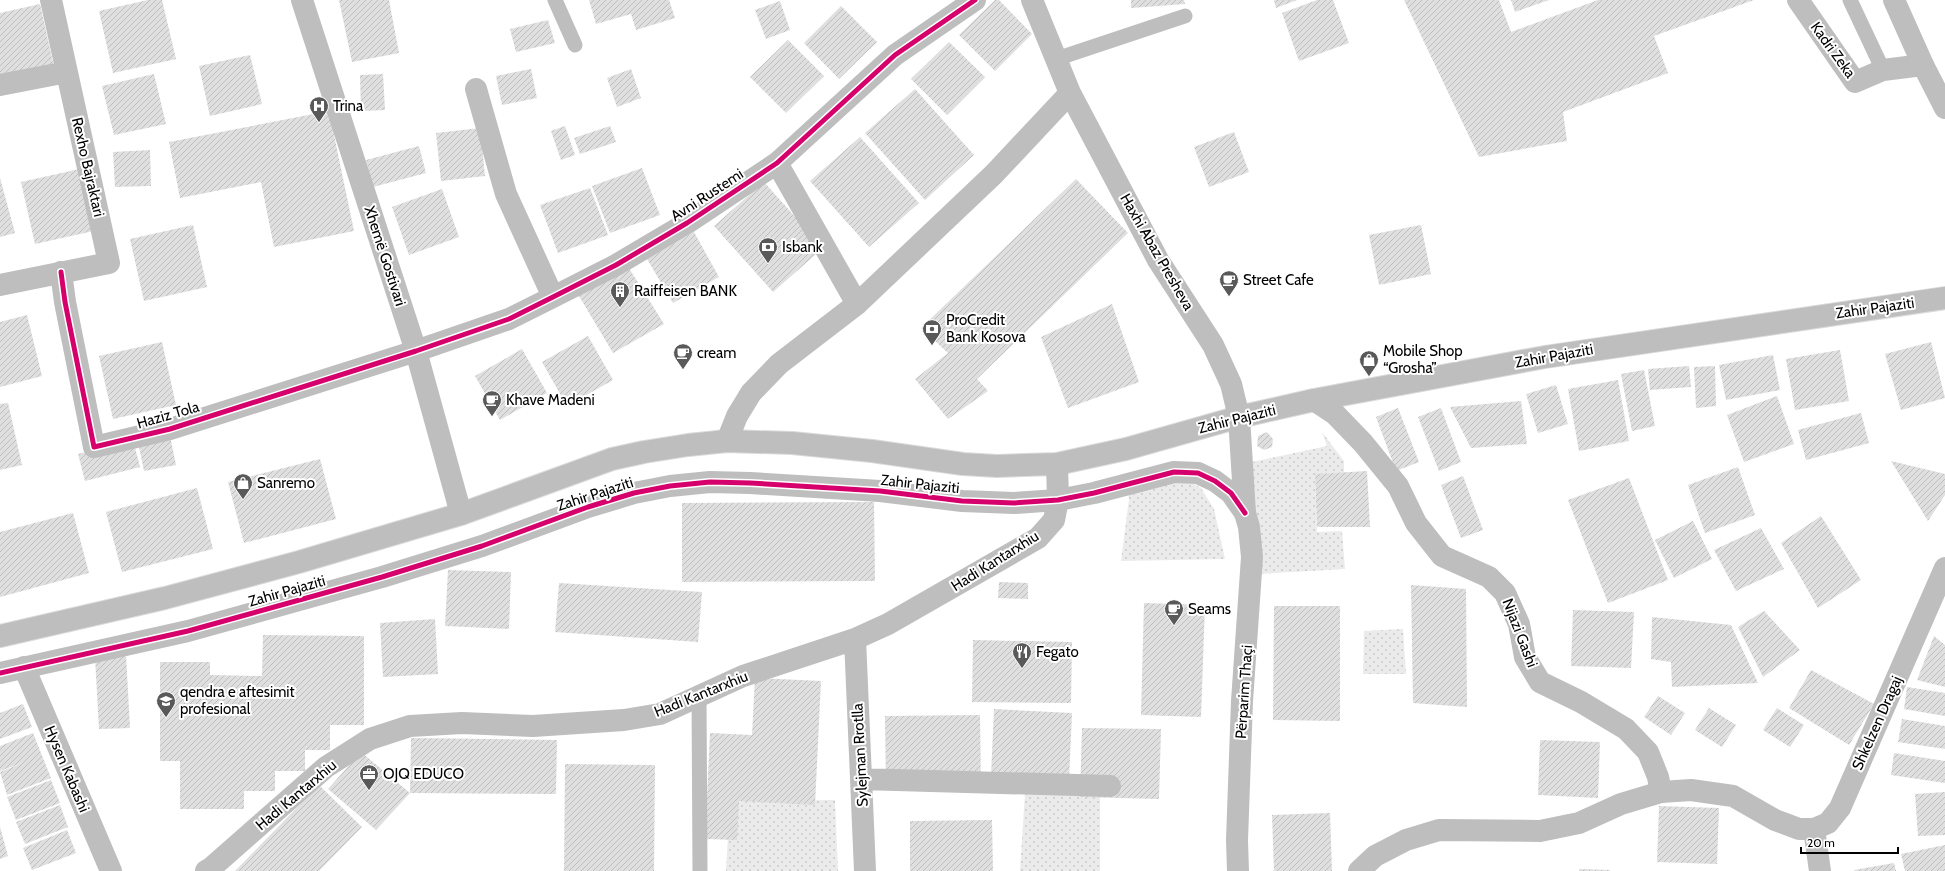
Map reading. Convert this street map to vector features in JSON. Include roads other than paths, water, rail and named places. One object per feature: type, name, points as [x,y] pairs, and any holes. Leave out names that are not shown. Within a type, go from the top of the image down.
[{"type":"street","name":"Rexho Bajraktari","points":[[51,0],[109,263],[61,272]]},
{"type":"street","name":"Xhemë Gostivari","points":[[302,0],[416,352],[461,514]]},
{"type":"street","name":"Avni Rustemi","points":[[416,352],[508,319],[616,265],[687,223],[777,163],[895,55],[975,0]]},
{"type":"street","name":"Haxhi Abaz Presheva","points":[[1032,0],[1070,93],[1158,260],[1213,345],[1231,384],[1239,417],[1245,513]]},
{"type":"street","name":"Kadri Zeka","points":[[1798,0],[1855,82],[1884,70],[1923,65]]},
{"type":"street","points":[[1894,0],[1923,65],[1945,108]]},
{"type":"street","points":[[0,86],[67,72]]},
{"type":"street","points":[[476,89],[506,194],[553,296]]},
{"type":"street","points":[[727,441],[737,416],[751,393],[779,364],[857,304],[994,174],[1070,93]]},
{"type":"street","points":[[777,163],[857,304]]},
{"type":"street","points":[[0,285],[61,272]]},
{"type":"street","name":"Haziz Tola","points":[[61,272],[65,302],[94,447],[170,428],[416,352]]},
{"type":"street","name":"Zahir Pajaziti","points":[[0,636],[165,598],[313,558],[461,514],[612,459],[688,445],[727,441],[792,442],[872,451],[963,464],[997,466],[1057,464],[1126,449],[1239,417],[1314,400],[1545,357],[1945,298]]},
{"type":"street","name":"Nijazi Gashi","points":[[1314,400],[1335,414],[1363,442],[1398,486],[1416,523],[1442,556],[1489,577],[1505,593],[1519,624],[1525,657],[1540,682],[1582,702],[1626,729],[1648,752],[1658,777],[1661,792]]},
{"type":"street","name":"Hadi Kantarxhiu","points":[[206,871],[326,767],[370,739],[410,726],[462,723],[533,726],[624,720],[660,714],[743,676],[855,639],[888,624],[1038,538],[1054,520],[1058,500],[1057,464]]},
{"type":"street","name":"Zahir Pajaziti","points":[[0,673],[188,631],[374,579],[482,546],[588,507],[634,493],[670,486],[710,482],[750,483],[880,491],[962,501],[1014,503],[1058,500],[1094,493],[1174,472],[1198,473],[1215,481],[1231,493],[1245,513]]},
{"type":"street","name":"Përparim Thaçi","points":[[1238,871],[1237,840],[1242,701],[1252,557],[1250,527],[1245,513]]},
{"type":"street","name":"Shkelzen Dragaj","points":[[1814,829],[1828,823],[1840,808],[1945,568]]},
{"type":"street","name":"Sylejman Rrotlla","points":[[855,639],[865,871]]},
{"type":"street","name":"Hysen Kabashi","points":[[24,667],[110,871]]},
{"type":"street","points":[[861,779],[1110,786]]},
{"type":"street","points":[[1359,871],[1375,856],[1406,840],[1439,830],[1540,831],[1579,823],[1621,804],[1661,792],[1691,790],[1733,796],[1775,820],[1799,829],[1814,829],[1820,871]]},
{"type":"lane","points":[[555,0],[575,45]]},
{"type":"lane","points":[[1850,0],[1884,70]]},
{"type":"lane","points":[[1056,59],[1185,16]]},
{"type":"lane","points":[[699,695],[700,871]]},
{"type":"place","name":"Trina","points":[[319,123]]},
{"type":"place","name":"Isbank","points":[[768,264]]},
{"type":"place","name":"Street Cafe","points":[[1229,297]]},
{"type":"place","name":"Raiffeisen BANK","points":[[620,308]]},
{"type":"place","name":"ProCredit Bank Kosova","points":[[932,346]]},
{"type":"place","name":"cream","points":[[683,370]]},
{"type":"place","name":"Mobile Shop “Grosha”","points":[[1369,377]]},
{"type":"place","name":"Khave Madeni","points":[[492,417]]},
{"type":"place","name":"Sanremo","points":[[243,500]]},
{"type":"place","name":"Seams","points":[[1174,626]]},
{"type":"place","name":"Fegato","points":[[1022,669]]},
{"type":"place","name":"qendra e aftesimit profesional","points":[[166,718]]},
{"type":"place","name":"OJQ EDUCO","points":[[369,791]]}]
